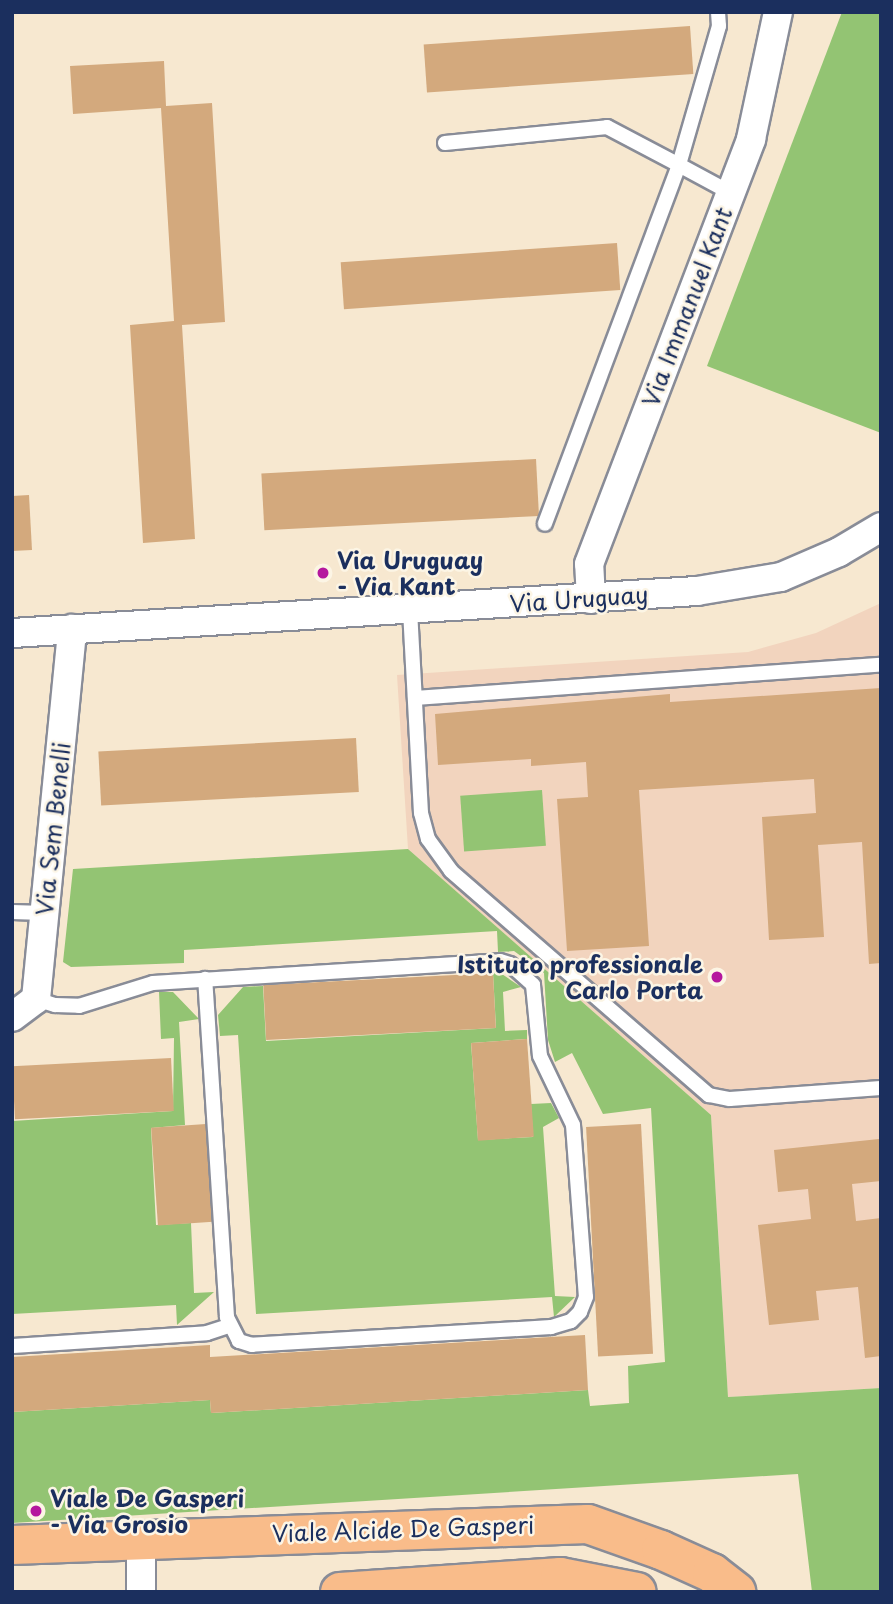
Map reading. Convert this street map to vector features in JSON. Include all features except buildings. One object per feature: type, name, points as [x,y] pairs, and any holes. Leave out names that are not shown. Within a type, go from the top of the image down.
[{"type":"main road","name":"Viale Alcide De Gasperi","points":[[12,1545],[141,1538],[588,1524],[661,1549],[712,1573],[736,1592]]},
{"type":"main road","points":[[340,1592],[560,1577],[637,1592]]},
{"type":"street","name":"Via Immanuel Kant","points":[[591,599],[589,564],[751,139],[778,12]]},
{"type":"street","name":"Via Uruguay","points":[[12,633],[591,599],[762,582],[820,561],[881,527]]},
{"type":"street","name":"Via Sem Benelli","points":[[36,999],[72,629]]},
{"type":"street","points":[[12,1017],[36,999]]},
{"type":"street","points":[[141,1538],[141,1592]]},
{"type":"lane","points":[[545,524],[679,165],[718,12]]},
{"type":"lane","points":[[445,143],[607,127],[731,193]]},
{"type":"lane","points":[[410,610],[421,813],[428,839],[442,860],[699,1089],[730,1099],[881,1088]]},
{"type":"lane","points":[[415,698],[881,666]]},
{"type":"lane","points":[[12,912],[44,913]]},
{"type":"lane","points":[[36,999],[55,1006],[79,1006],[141,985],[205,979],[500,961],[527,977],[536,994],[540,1056],[573,1125],[586,1297],[571,1321],[551,1327],[252,1345],[239,1341],[229,1326],[205,979]]},
{"type":"lane","points":[[13,1346],[207,1333],[229,1326]]},
{"type":"shaded area","name":"Istituto professionale Carlo Porta","points":[[881,603],[881,1388],[728,1397],[711,1115],[408,849],[397,675],[748,652],[816,633]]},
{"type":"green space","points":[[842,12],[881,12],[881,433],[707,366]]},
{"type":"green space","points":[[542,790],[546,846],[464,852],[460,796]]},
{"type":"green space","points":[[408,849],[711,1115],[728,1397],[881,1388],[881,1592],[812,1592],[798,1474],[12,1523],[12,1412],[210,1400],[211,1413],[588,1390],[590,1406],[629,1403],[628,1366],[665,1362],[651,1108],[603,1114],[572,1053],[555,1062],[548,1040],[544,973],[514,951],[498,952],[497,931],[184,950],[184,963],[71,967],[63,962],[73,869]]},
{"type":"green space","points":[[499,972],[521,987],[503,992],[505,1031],[527,1030],[527,1039],[471,1043],[478,1140],[533,1137],[531,1104],[551,1103],[559,1118],[543,1127],[555,1296],[575,1297],[554,1317],[552,1297],[256,1314],[238,1035],[220,1036],[218,1015],[243,987],[263,986],[266,1041],[496,1028],[493,973]]},
{"type":"green space","points":[[159,992],[173,992],[199,1019],[179,1022],[185,1125],[151,1128],[156,1225],[191,1223],[194,1293],[214,1292],[177,1325],[176,1305],[12,1314],[12,1121],[173,1111],[174,1038],[161,1039]]},
{"type":"place","name":"Via Uruguay - Via Kant","points":[[323,573]]},
{"type":"place","name":"Istituto professionale Carlo Porta","points":[[717,977]]},
{"type":"place","name":"Viale De Gasperi - Via Grosio","points":[[36,1511]]}]
